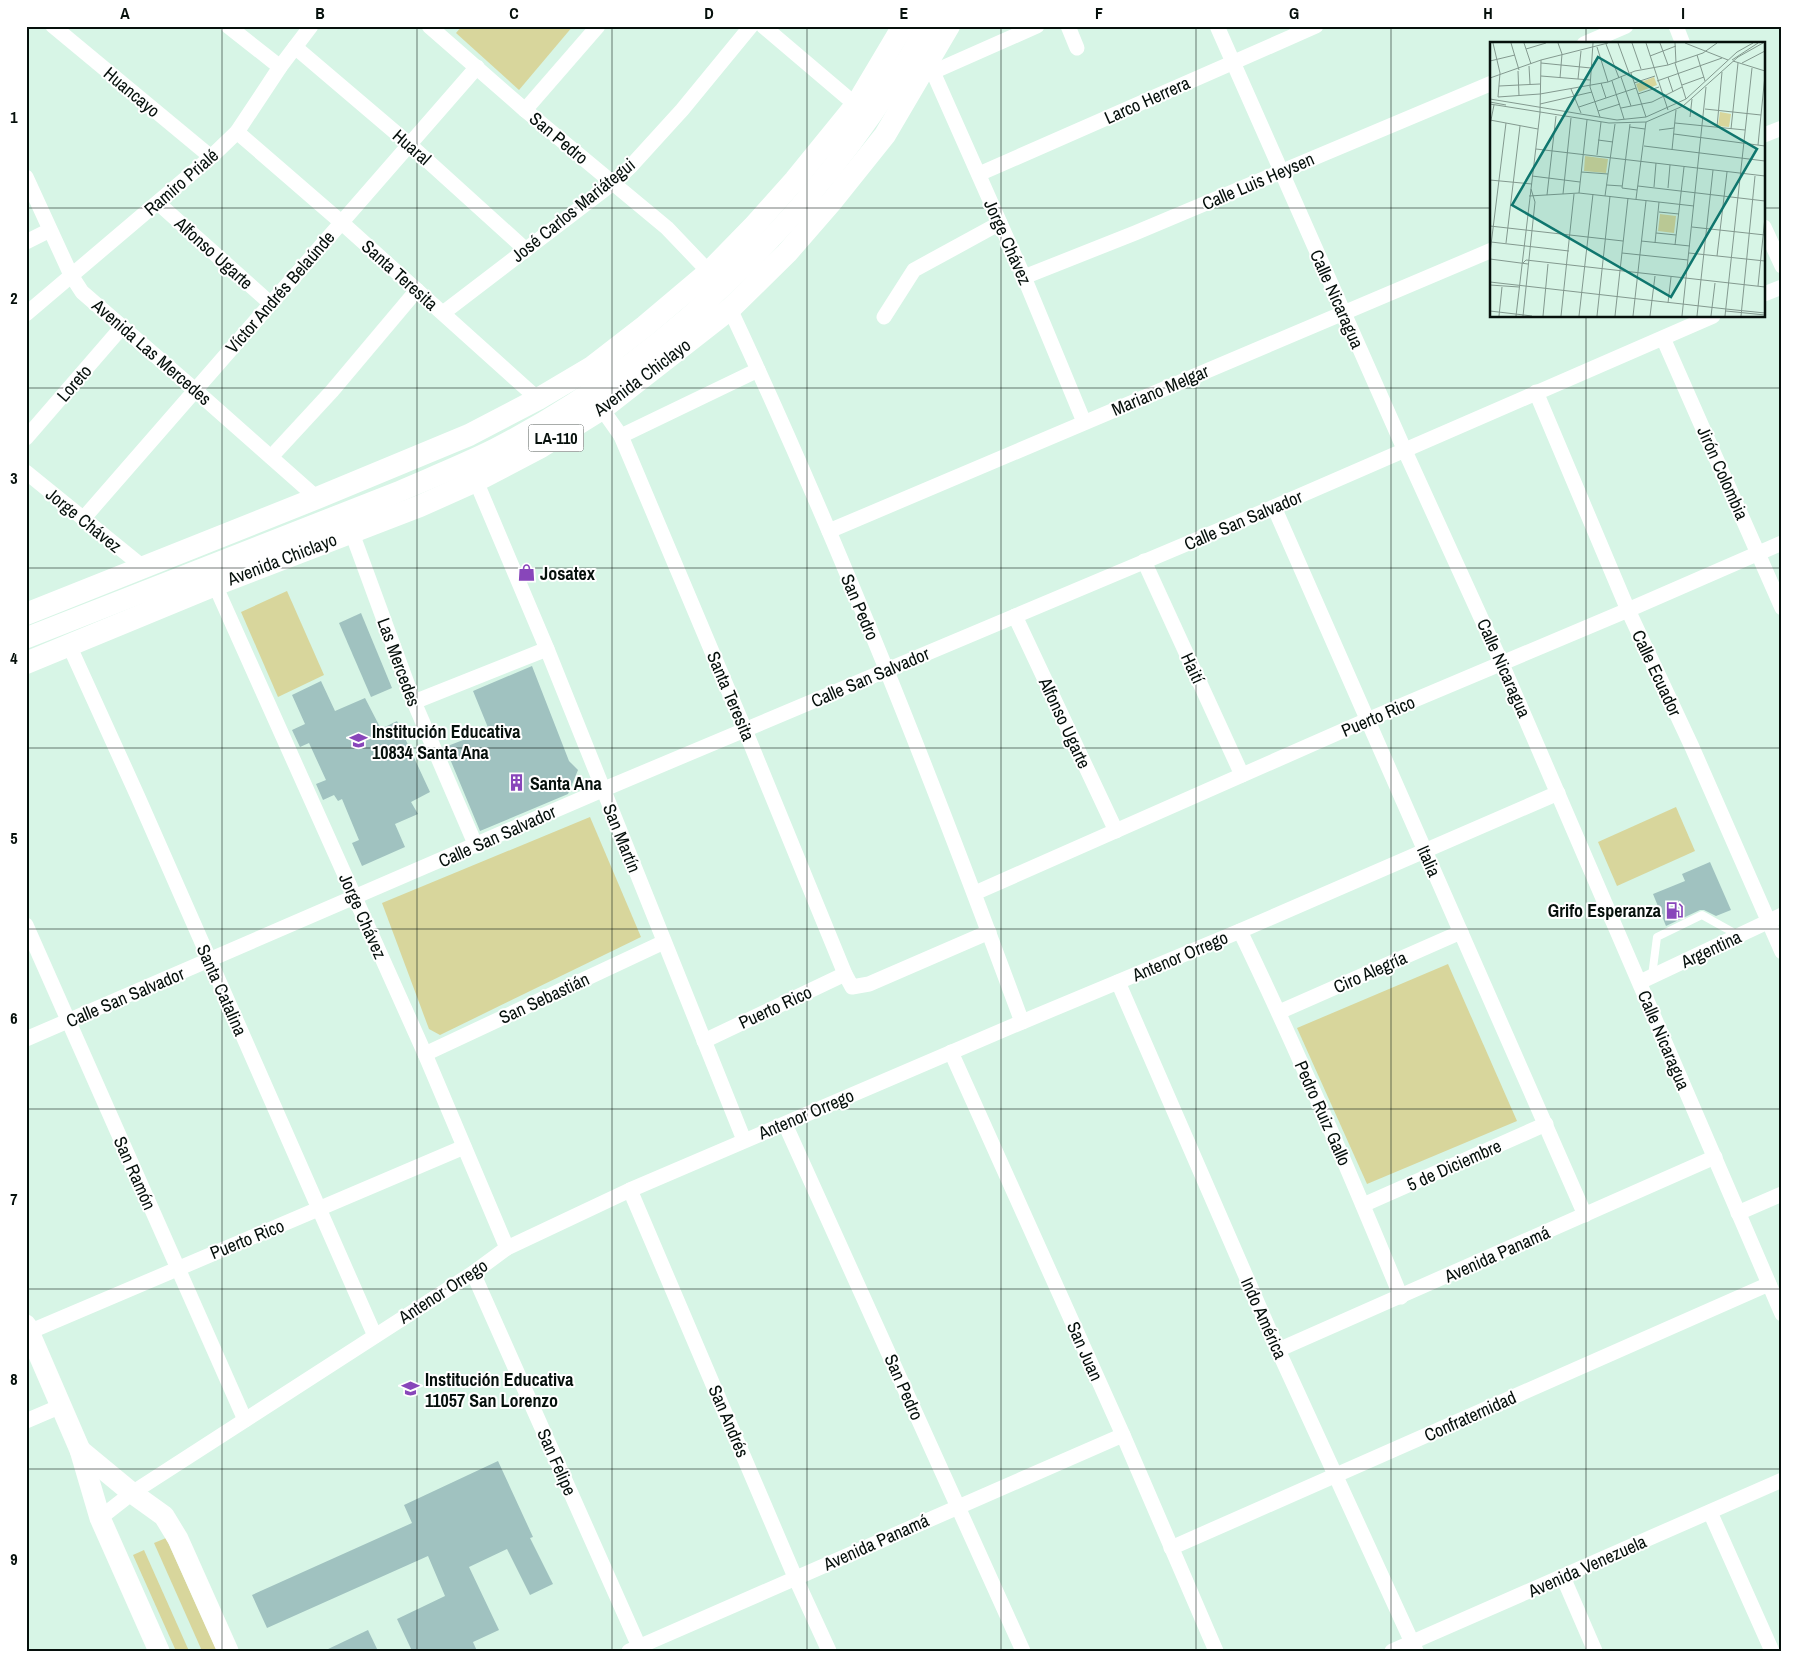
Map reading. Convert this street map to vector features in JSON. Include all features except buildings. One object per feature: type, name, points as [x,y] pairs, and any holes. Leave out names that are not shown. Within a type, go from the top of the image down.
[{"type":"main road","name":"LA-110","points":[[26,614],[469,435],[538,399],[592,367],[645,326],[708,272],[753,227],[795,180],[856,105],[903,26]]},
{"type":"main road","name":"Avenida Chiclayo","points":[[26,662],[215,585],[420,506],[476,481],[541,448],[602,409],[730,309],[787,253],[833,200],[885,135],[931,67],[949,26]]},
{"type":"street","name":"Huancayo","points":[[53,26],[211,157]]},
{"type":"street","points":[[228,26],[280,67]]},
{"type":"street","name":"Ramiro Prialé","points":[[26,314],[158,203],[237,132],[280,67],[311,26]]},
{"type":"street","points":[[525,110],[598,26]]},
{"type":"street","name":"José Carlos Mariátegui","points":[[442,313],[613,183],[682,110],[751,26]]},
{"type":"street","points":[[763,26],[856,105]]},
{"type":"street","name":"Avenida Chiclayo","points":[[26,638],[398,492],[448,470],[517,436],[604,382],[666,336],[720,289],[803,202],[886,94],[927,26]]},
{"type":"street","points":[[931,67],[1036,26]]},
{"type":"street","points":[[1068,26],[1077,48]]},
{"type":"street","name":"Calle Nicaragua","points":[[1217,26],[1404,451],[1502,664],[1558,793],[1646,979],[1714,1157],[1782,1314]]},
{"type":"street","name":"Larco Herrera","points":[[979,174],[1316,26]]},
{"type":"street","points":[[1589,42],[1626,26]]},
{"type":"street","points":[[1676,26],[1682,42]]},
{"type":"street","name":"San Pedro","points":[[439,29],[477,67],[525,110],[667,228],[708,272]]},
{"type":"street","name":"Huaral","points":[[295,47],[409,144],[526,250]]},
{"type":"street","name":"Víctor Andrés Belaúnde","points":[[83,518],[477,67]]},
{"type":"street","name":"Jorge Chávez","points":[[931,67],[1024,277],[1084,422]]},
{"type":"street","name":"Calle Luis Heysen","points":[[1024,277],[1135,234],[1490,84]]},
{"type":"street","points":[[1766,135],[1782,128]]},
{"type":"street","name":"Santa Teresita","points":[[237,132],[341,222],[538,399]]},
{"type":"street","name":"Avenida Las Mercedes","points":[[26,177],[71,276],[82,292],[317,498]]},
{"type":"street","name":"Alfonso Ugarte","points":[[158,203],[270,303]]},
{"type":"street","points":[[884,317],[914,270],[1000,223]]},
{"type":"street","points":[[26,242],[50,230]]},
{"type":"street","points":[[1766,231],[1782,266]]},
{"type":"street","name":"Mariano Melgar","points":[[829,531],[1490,251]]},
{"type":"street","points":[[1766,293],[1782,287]]},
{"type":"street","points":[[271,457],[332,391],[417,290]]},
{"type":"street","name":"San Pedro","points":[[730,309],[829,531],[887,670],[975,893],[1022,1022]]},
{"type":"street","name":"Calle San Salvador","points":[[26,1039],[602,790],[1274,507],[1708,318]]},
{"type":"street","name":"Loreto","points":[[26,438],[122,327]]},
{"type":"street","name":"Jirón Colombia","points":[[1663,338],[1782,608]]},
{"type":"street","points":[[621,436],[758,370]]},
{"type":"street","name":"Calle Ecuador","points":[[1536,392],[1628,610],[1775,918],[1782,952]]},
{"type":"street","name":"Santa Teresita","points":[[602,409],[621,436],[848,980]]},
{"type":"street","name":"Jorge Chávez","points":[[26,472],[143,567]]},
{"type":"street","name":"San Martín","points":[[476,481],[547,649],[744,1140]]},
{"type":"street","name":"Italia","points":[[1274,507],[1586,1215]]},
{"type":"street","name":"Las Mercedes","points":[[352,533],[414,702],[476,846]]},
{"type":"street","name":"Puerto Rico","points":[[975,893],[1367,720],[1782,543]]},
{"type":"street","name":"Haití","points":[[1144,562],[1242,775]]},
{"type":"street","name":"Jorge Chávez","points":[[215,585],[425,1054],[507,1248]]},
{"type":"street","name":"Alfonso Ugarte","points":[[1015,616],[1116,831]]},
{"type":"street","name":"Santa Catalina","points":[[69,645],[138,796],[375,1336]]},
{"type":"street","points":[[414,702],[547,649]]},
{"type":"street","name":"Antenor Orrego","points":[[100,1518],[132,1493],[472,1273],[507,1248],[630,1190],[744,1140],[1240,931],[1558,793]]},
{"type":"street","name":"Argentina","points":[[1646,979],[1775,918]]},
{"type":"street","name":"San Ramón","points":[[26,925],[245,1420]]},
{"type":"street","name":"Pedro Ruiz Gallo","points":[[1240,931],[1279,1012],[1401,1296]]},
{"type":"street","name":"Puerto Rico","points":[[704,1041],[848,980],[869,984],[989,932]]},
{"type":"street","name":"Ciro Alegría","points":[[1279,1012],[1461,932]]},
{"type":"street","name":"San Sebastián","points":[[425,1054],[664,942]]},
{"type":"street","name":"Indo América","points":[[1118,982],[1278,1350],[1414,1646]]},
{"type":"street","name":"San Juan","points":[[951,1052],[1216,1651]]},
{"type":"street","name":"San Pedro","points":[[785,1124],[1023,1651]]},
{"type":"street","name":"5 de Diciembre","points":[[1363,1205],[1546,1124]]},
{"type":"street","name":"Puerto Rico","points":[[28,1329],[320,1209],[464,1147]]},
{"type":"street","name":"Avenida Panamá","points":[[1278,1350],[1714,1157]]},
{"type":"street","name":"San Andrés","points":[[630,1190],[829,1651]]},
{"type":"street","points":[[1738,1213],[1782,1194]]},
{"type":"street","name":"San Felipe","points":[[472,1273],[636,1649]]},
{"type":"street","name":"Confraternidad","points":[[1171,1548],[1769,1284]]},
{"type":"street","points":[[28,1329],[80,1450],[100,1518],[159,1651]]},
{"type":"street","points":[[26,1421],[61,1406]]},
{"type":"street","name":"Avenida Panamá","points":[[636,1649],[1122,1435]]},
{"type":"street","points":[[80,1450],[132,1493],[164,1516],[169,1523],[228,1651]]},
{"type":"street","name":"Avenida Venezuela","points":[[1392,1651],[1414,1646],[1563,1577],[1782,1480]]},
{"type":"street","points":[[1710,1512],[1772,1651]]},
{"type":"street","points":[[1563,1577],[1595,1651]]},
{"type":"lane","points":[[1646,979],[1657,937],[1702,915],[1739,936]]},
{"type":"shaded area","points":[[462,26],[573,26],[519,90],[456,33]]},
{"type":"shaded area","points":[[287,591],[324,675],[278,697],[241,612]]},
{"type":"shaded area","points":[[1676,807],[1695,851],[1617,886],[1598,842]]},
{"type":"shaded area","points":[[590,817],[641,937],[440,1035],[429,1029],[382,903]]},
{"type":"shaded area","points":[[1448,964],[1517,1121],[1367,1184],[1297,1028]]},
{"type":"shaded area","points":[[166,1538],[217,1651],[202,1651],[154,1543]]},
{"type":"shaded area","points":[[144,1550],[189,1651],[176,1651],[133,1555]]},
{"type":"place","name":"Josatex","points":[[526,573]]},
{"type":"place","name":"Institución Educativa 10834 Santa Ana","points":[[358,741]]},
{"type":"place","name":"Santa Ana","points":[[516,783]]},
{"type":"place","name":"Grifo Esperanza","points":[[1675,910]]},
{"type":"place","name":"Institución Educativa 11057 San Lorenzo","points":[[411,1389]]}]
